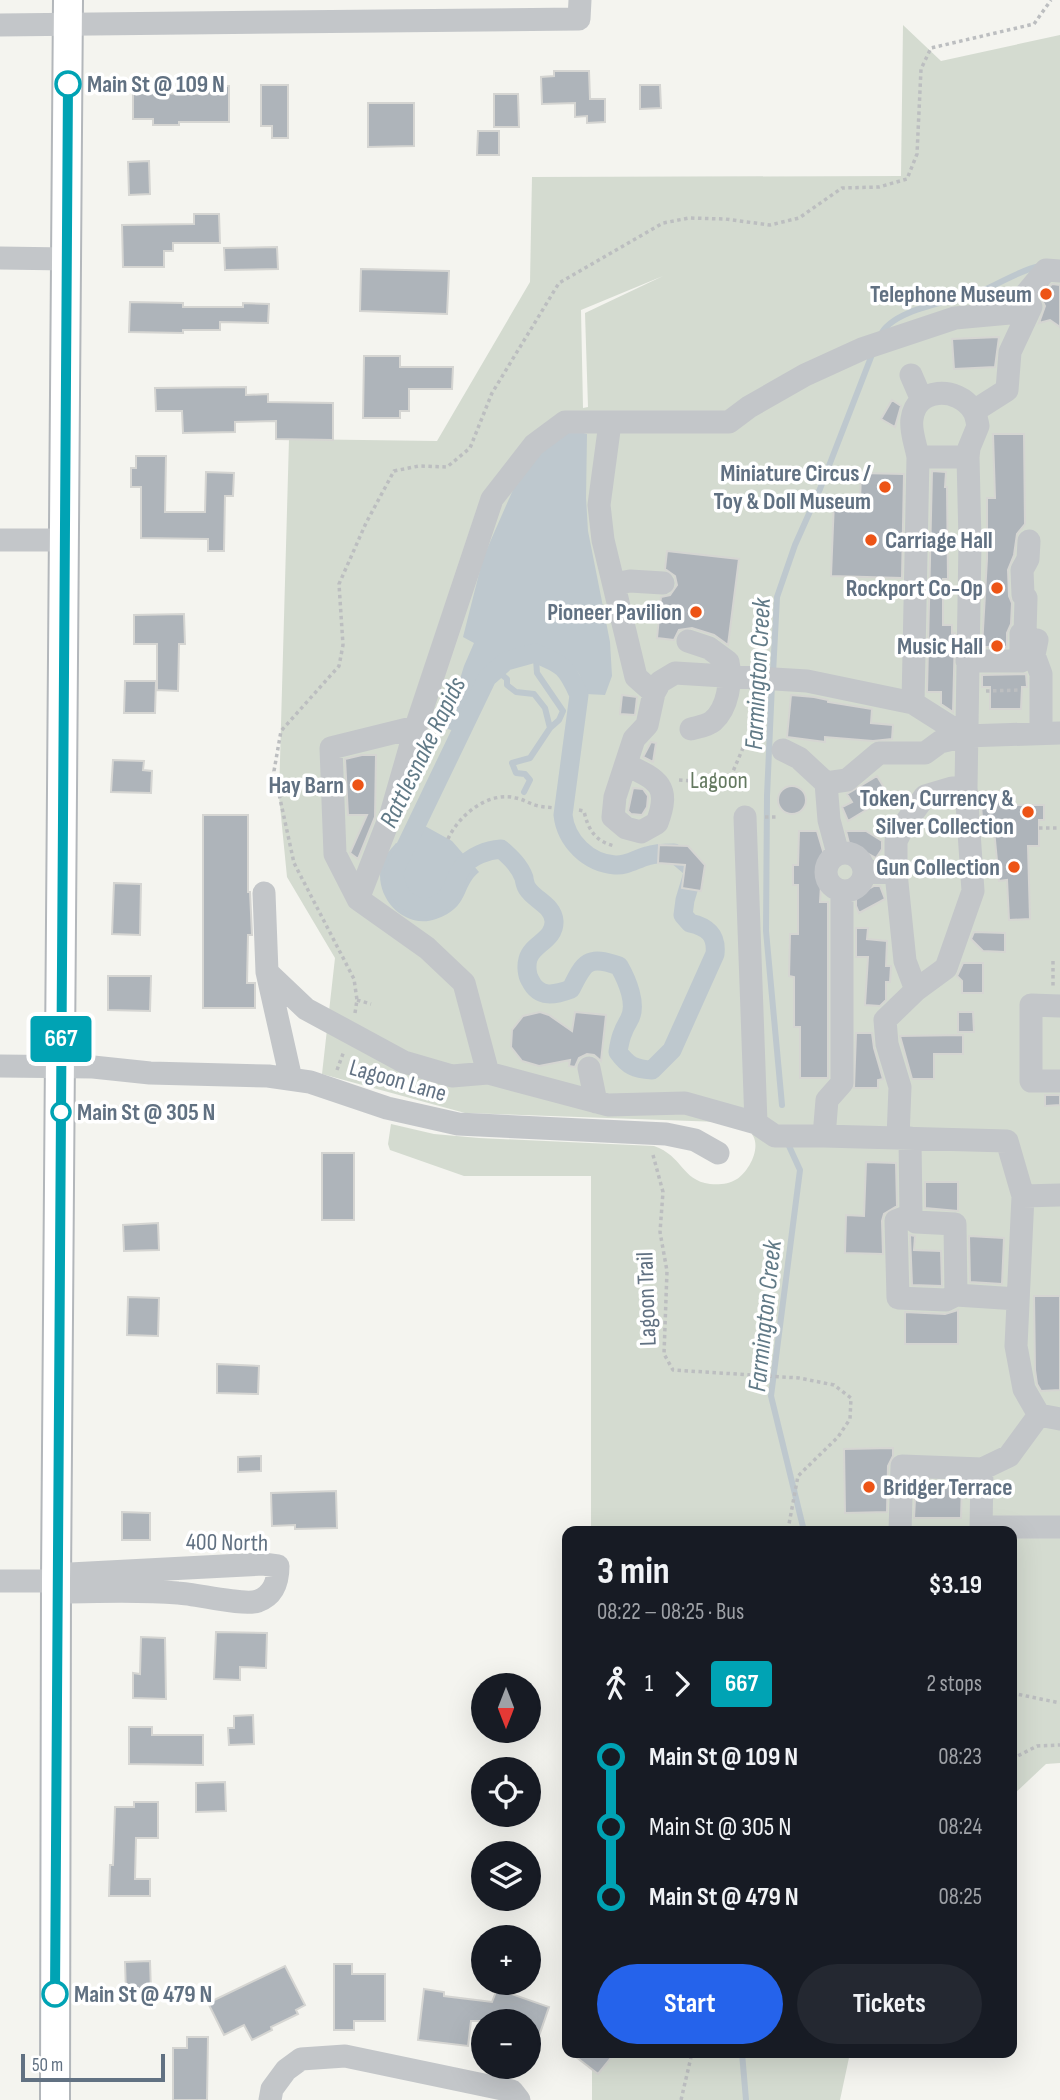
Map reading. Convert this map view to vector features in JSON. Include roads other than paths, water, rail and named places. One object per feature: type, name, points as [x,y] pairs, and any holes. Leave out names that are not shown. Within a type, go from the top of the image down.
[{"type":"main road","points":[[55,2100],[56,1581],[68,12]]},
{"type":"street","points":[[0,25],[68,12],[579,10]]},
{"type":"street","points":[[0,258],[67,259]]},
{"type":"street","points":[[358,899],[391,814],[416,727],[492,499],[534,445],[565,422],[729,422],[749,407],[805,375],[862,349],[955,318],[1010,313],[1046,270],[1060,271]]},
{"type":"street","points":[[974,411],[1007,390],[1010,352],[1031,307]]},
{"type":"street","points":[[911,375],[921,398]]},
{"type":"street","points":[[914,703],[918,457],[911,421],[921,398],[935,393],[947,394],[960,398],[974,411],[978,426],[968,457],[970,541],[965,736],[973,891],[946,968],[916,989],[885,1020],[887,1044],[900,1087],[911,1215],[916,1223],[956,1224],[956,1295]]},
{"type":"street","points":[[610,423],[598,505],[603,540],[636,677],[653,693]]},
{"type":"street","points":[[918,457],[968,457]]},
{"type":"street","points":[[0,540],[65,540]]},
{"type":"street","points":[[967,661],[1021,661],[1021,634],[1025,634],[1026,598],[1023,595],[1022,570],[1028,559],[1028,541]]},
{"type":"street","points":[[614,584],[630,581],[663,583]]},
{"type":"street","points":[[826,783],[847,780],[879,753],[925,753],[940,742],[965,736],[1051,733],[1040,690],[1041,674],[1034,655],[1037,640]]},
{"type":"street","points":[[688,641],[709,648],[728,662],[731,676],[723,705],[712,722],[691,729]]},
{"type":"street","points":[[627,765],[655,779],[660,788],[662,811],[657,823],[641,832],[626,828],[614,817],[615,797],[634,739],[647,725],[653,693],[660,682],[675,673],[807,681],[914,703],[965,736]]},
{"type":"street","points":[[416,727],[331,748],[335,854],[358,899],[427,948],[464,983],[488,1073]]},
{"type":"street","points":[[783,750],[799,758],[826,783],[829,820],[838,854]]},
{"type":"street","points":[[916,989],[905,961],[896,873],[896,841],[925,796],[952,788],[966,788]]},
{"type":"street","points":[[745,817],[755,1123]]},
{"type":"street","points":[[844,853],[856,856],[864,865],[865,871],[858,886],[848,891],[831,885],[826,874],[829,862],[838,854],[844,853]]},
{"type":"street","points":[[865,871],[896,873]]},
{"type":"street","points":[[824,1136],[827,1100],[842,1083],[842,891]]},
{"type":"street","points":[[264,893],[267,972],[291,1079]]},
{"type":"street","points":[[267,972],[306,1009],[404,1062],[452,1076],[488,1073],[608,1105],[685,1103],[755,1123],[775,1136],[1007,1141],[1023,1196],[1016,1346],[1024,1389],[1049,1417],[1009,1456],[982,1469],[902,1466],[900,1526]]},
{"type":"street","points":[[1060,1006],[1031,1005],[1031,1081],[1060,1081]]},
{"type":"street","name":"Lagoon Lane","points":[[0,1066],[61,1066],[291,1079],[331,1088],[387,1108],[458,1124],[658,1133],[695,1140],[718,1153]]},
{"type":"street","points":[[589,1068],[596,1102]]},
{"type":"street","points":[[1023,1196],[1060,1195]]},
{"type":"street","points":[[911,1215],[896,1221],[898,1298],[946,1300],[956,1295],[1018,1298]]},
{"type":"street","points":[[981,1526],[982,1469]]},
{"type":"street","points":[[1017,1528],[1060,1527]]},
{"type":"street","name":"400 North","points":[[0,1581],[56,1581],[69,1592],[137,1581],[263,1564],[278,1566],[274,1588],[267,1596],[246,1603],[181,1593],[137,1581]]},
{"type":"street","points":[[270,2100],[272,2089],[286,2070],[301,2060],[345,2056],[512,2091],[519,2100]]},
{"type":"waterway","name":"Farmington Creek","points":[[880,336],[887,326],[910,312],[979,292],[1040,266]]},
{"type":"waterway","name":"Farmington Creek","points":[[773,673],[777,597],[795,545],[820,489],[873,352]]},
{"type":"waterway","points":[[535,646],[537,673],[563,711],[559,720],[550,728]]},
{"type":"waterway","name":"Rattlesnake Rapids","points":[[535,653],[563,668],[579,695],[563,815],[574,842],[587,855],[615,865],[654,854],[674,853],[694,870],[683,915],[690,923],[702,927],[713,937],[715,954],[672,1050],[652,1070],[632,1066],[618,1052],[632,1007],[628,985],[619,966],[600,961],[588,963],[571,989],[559,993],[543,993],[534,986],[529,978],[528,959],[534,949],[551,933],[553,915],[530,892],[520,870],[501,849],[485,852],[465,864],[447,898],[434,906],[425,908],[409,903],[398,890],[395,881],[394,871],[487,678],[506,661],[535,653]]},
{"type":"waterway","points":[[501,674],[507,679],[507,685],[516,692],[534,694],[545,708],[550,728],[530,758],[512,763],[516,773],[525,774],[530,780],[524,792]]},
{"type":"waterway","name":"Farmington Creek","points":[[772,684],[767,796],[766,931],[782,1105]]},
{"type":"waterway","name":"Farmington Creek","points":[[789,1146],[800,1170],[771,1396],[803,1526]]},
{"type":"waterway","name":"Farmington Creek","points":[[742,2058],[746,2100]]},
{"type":"place","name":"Main St @ 109 N","points":[[68,84]]},
{"type":"place","name":"Telephone Museum","points":[[1046,294]]},
{"type":"place","name":"Miniature Circus / Toy & Doll Museum","points":[[885,487]]},
{"type":"place","name":"Carriage Hall","points":[[871,540]]},
{"type":"place","name":"Rockport Co-Op","points":[[997,588]]},
{"type":"place","name":"Pioneer Pavilion","points":[[696,612]]},
{"type":"place","name":"Music Hall","points":[[997,646]]},
{"type":"place","name":"Hay Barn","points":[[358,785]]},
{"type":"place","name":"Token, Currency & Silver Collection","points":[[1028,812]]},
{"type":"place","name":"Gun Collection","points":[[1014,867]]},
{"type":"place","name":"Main St @ 305 N","points":[[61,1112]]},
{"type":"place","name":"Bridger Terrace","points":[[869,1487]]},
{"type":"place","name":"Main St @ 479 N","points":[[55,1994]]},
{"type":"park label","name":"Lagoon","points":[[719,780]]}]
